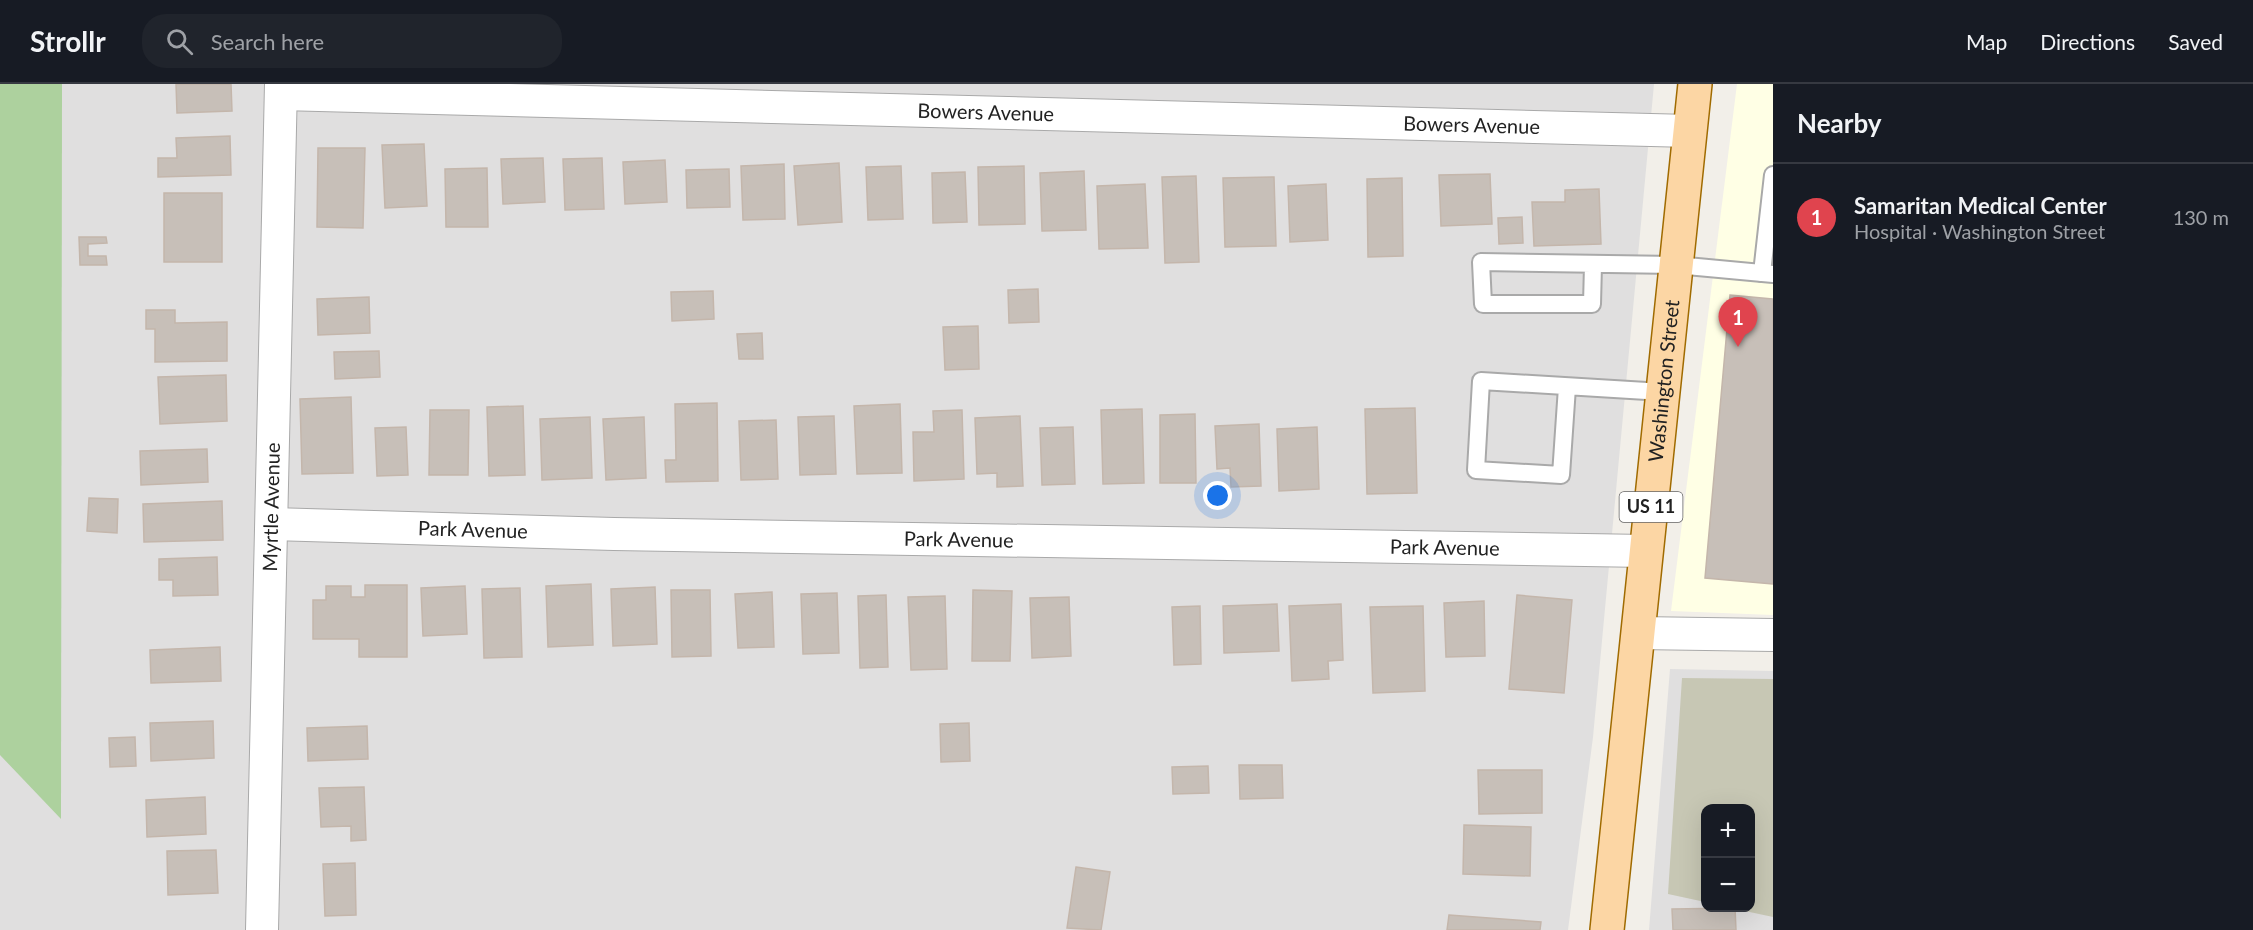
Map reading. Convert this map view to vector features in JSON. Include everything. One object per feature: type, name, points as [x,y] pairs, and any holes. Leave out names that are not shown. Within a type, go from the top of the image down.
[{"type":"main road","name":"Washington Street","points":[[1607,930],[1695,84]]},
{"type":"street","name":"Bowers Avenue","points":[[281,89],[1690,131]]},
{"type":"street","name":"Myrtle Avenue","points":[[262,930],[281,89]]},
{"type":"street","name":"Park Avenue","points":[[272,524],[626,534],[1646,551]]},
{"type":"street","points":[[1638,633],[1773,636]]},
{"type":"lane","points":[[1593,264],[1592,304],[1483,304],[1481,262],[1676,265],[1768,274],[1773,175]]},
{"type":"lane","points":[[1567,387],[1561,475],[1476,470],[1481,381],[1663,392]]},
{"type":"shaded area","points":[[0,84],[1654,84],[1593,737],[1568,930],[0,930]]},
{"type":"shaded area","points":[[1737,84],[1773,84],[1773,615],[1671,611]]},
{"type":"shaded area","points":[[1670,669],[1773,671],[1773,930],[1649,930]]},
{"type":"shaded area","points":[[1682,678],[1773,679],[1773,917],[1750,912],[1755,912],[1755,804],[1701,804],[1701,901],[1668,894]]},
{"type":"green space","points":[[0,84],[62,84],[61,819],[0,755]]},
{"type":"building","points":[[176,84],[231,84],[232,111],[177,113]]},
{"type":"building","points":[[230,136],[231,175],[158,177],[158,158],[177,158],[176,138]]},
{"type":"building","points":[[424,144],[427,206],[385,208],[382,145]]},
{"type":"building","points":[[318,148],[365,148],[363,228],[317,227]]},
{"type":"building","points":[[543,158],[545,202],[503,204],[501,159]]},
{"type":"building","points":[[602,158],[604,209],[565,210],[563,159]]},
{"type":"building","points":[[665,160],[667,202],[625,204],[623,162]]},
{"type":"building","points":[[839,163],[842,222],[798,225],[794,166]]},
{"type":"building","points":[[784,164],[785,219],[743,220],[741,166]]},
{"type":"building","points":[[901,166],[903,219],[868,220],[866,167]]},
{"type":"building","points":[[1024,166],[1025,224],[979,225],[978,167]]},
{"type":"building","points":[[487,168],[488,227],[446,227],[445,169]]},
{"type":"building","points":[[729,169],[730,207],[687,208],[686,170]]},
{"type":"building","points":[[1084,171],[1086,230],[1042,231],[1040,173]]},
{"type":"building","points":[[965,172],[967,222],[933,223],[932,173]]},
{"type":"building","points":[[1490,174],[1492,224],[1441,226],[1439,175]]},
{"type":"building","points":[[1196,176],[1199,262],[1165,263],[1162,177]]},
{"type":"building","points":[[1274,177],[1276,246],[1225,247],[1223,178]]},
{"type":"building","points":[[1402,178],[1403,256],[1368,257],[1367,179]]},
{"type":"building","points":[[1145,184],[1148,248],[1099,249],[1097,186]]},
{"type":"building","points":[[1326,184],[1328,240],[1290,242],[1288,186]]},
{"type":"building","points":[[1599,189],[1601,244],[1534,246],[1532,202],[1565,202],[1565,190]]},
{"type":"building","points":[[164,193],[222,193],[222,262],[164,262]]},
{"type":"building","points":[[1522,217],[1523,243],[1499,244],[1498,218]]},
{"type":"building","points":[[79,237],[106,237],[107,243],[88,244],[88,256],[106,256],[107,265],[80,265]]},
{"type":"building","points":[[1038,289],[1039,322],[1009,323],[1008,290]]},
{"type":"building","points":[[713,291],[714,319],[672,321],[671,292]]},
{"type":"building","points":[[1730,295],[1773,299],[1773,584],[1705,578]]},
{"type":"building","points":[[369,297],[370,333],[318,335],[317,299]]},
{"type":"building","points":[[146,310],[175,310],[175,323],[227,322],[227,361],[155,362],[155,329],[146,329]]},
{"type":"building","points":[[978,326],[979,369],[945,370],[943,327]]},
{"type":"building","points":[[762,333],[763,359],[739,359],[737,334]]},
{"type":"building","points":[[379,351],[380,377],[335,379],[334,352]]},
{"type":"building","points":[[226,375],[227,421],[160,424],[158,377]]},
{"type":"building","points":[[351,397],[353,473],[302,474],[300,399]]},
{"type":"building","points":[[717,403],[718,481],[666,482],[665,460],[676,460],[675,404]]},
{"type":"building","points":[[900,404],[902,473],[857,474],[854,406]]},
{"type":"building","points":[[523,406],[525,475],[489,476],[487,407]]},
{"type":"building","points":[[1415,408],[1417,493],[1367,494],[1365,409]]},
{"type":"building","points":[[1142,409],[1144,483],[1103,484],[1101,410]]},
{"type":"building","points":[[430,410],[469,410],[468,475],[429,475]]},
{"type":"building","points":[[962,410],[964,479],[914,481],[913,432],[934,432],[933,411]]},
{"type":"building","points":[[1195,414],[1196,483],[1160,483],[1160,415]]},
{"type":"building","points":[[834,416],[836,474],[800,475],[798,417]]},
{"type":"building","points":[[1020,416],[1023,486],[997,487],[997,473],[977,474],[975,418]]},
{"type":"building","points":[[590,417],[592,478],[542,480],[540,419]]},
{"type":"building","points":[[644,417],[646,478],[606,480],[603,419]]},
{"type":"building","points":[[776,420],[778,479],[741,480],[739,421]]},
{"type":"building","points":[[1259,424],[1261,486],[1231,487],[1230,468],[1217,469],[1215,426]]},
{"type":"building","points":[[406,427],[408,475],[377,476],[375,428]]},
{"type":"building","points":[[1073,427],[1075,484],[1042,485],[1040,428]]},
{"type":"building","points":[[1317,427],[1319,489],[1279,491],[1277,429]]},
{"type":"building","points":[[207,449],[208,482],[141,485],[140,451]]},
{"type":"building","points":[[89,498],[118,499],[117,533],[87,531]]},
{"type":"building","points":[[222,501],[223,540],[144,542],[143,504]]},
{"type":"building","points":[[217,557],[218,595],[173,596],[173,580],[159,580],[159,559]]},
{"type":"building","points":[[591,584],[593,645],[548,647],[546,586]]},
{"type":"building","points":[[365,585],[407,585],[407,657],[359,657],[359,639],[313,639],[313,600],[326,600],[326,586],[351,586],[351,597],[365,597]]},
{"type":"building","points":[[465,586],[467,634],[423,636],[421,588]]},
{"type":"building","points":[[655,587],[657,644],[613,646],[611,589]]},
{"type":"building","points":[[520,588],[522,657],[484,658],[482,589]]},
{"type":"building","points":[[671,590],[710,590],[711,656],[672,657]]},
{"type":"building","points":[[973,590],[1012,591],[1010,661],[972,661]]},
{"type":"building","points":[[772,592],[774,647],[738,648],[735,594]]},
{"type":"building","points":[[837,593],[839,653],[803,654],[801,594]]},
{"type":"building","points":[[886,595],[888,667],[860,668],[858,596]]},
{"type":"building","points":[[1517,595],[1572,600],[1564,693],[1509,689]]},
{"type":"building","points":[[945,596],[947,669],[911,670],[908,597]]},
{"type":"building","points":[[1069,597],[1071,656],[1032,658],[1030,598]]},
{"type":"building","points":[[1484,601],[1485,656],[1446,657],[1444,603]]},
{"type":"building","points":[[1277,604],[1279,651],[1224,653],[1223,606]]},
{"type":"building","points":[[1341,604],[1343,660],[1328,661],[1329,679],[1292,681],[1289,606]]},
{"type":"building","points":[[1200,606],[1201,664],[1174,665],[1172,607]]},
{"type":"building","points":[[1423,606],[1425,691],[1373,693],[1370,607]]},
{"type":"building","points":[[220,647],[221,681],[151,683],[150,650]]},
{"type":"building","points":[[213,721],[214,758],[151,761],[150,723]]},
{"type":"building","points":[[969,723],[970,761],[941,762],[940,724]]},
{"type":"building","points":[[367,726],[368,759],[308,761],[307,728]]},
{"type":"building","points":[[135,737],[136,766],[110,767],[109,738]]},
{"type":"building","points":[[1239,765],[1282,765],[1283,798],[1240,799]]},
{"type":"building","points":[[1208,766],[1209,793],[1173,794],[1172,767]]},
{"type":"building","points":[[1478,770],[1542,770],[1542,813],[1479,814]]},
{"type":"building","points":[[364,787],[366,840],[351,841],[351,826],[321,827],[319,788]]},
{"type":"building","points":[[205,797],[206,834],[147,837],[146,800]]},
{"type":"building","points":[[1464,825],[1531,827],[1530,876],[1463,874]]},
{"type":"building","points":[[216,850],[218,893],[168,895],[167,851]]},
{"type":"building","points":[[355,863],[356,915],[325,916],[323,864]]},
{"type":"building","points":[[1076,867],[1110,872],[1101,930],[1067,928]]},
{"type":"building","points":[[1672,909],[1701,909],[1701,912],[1735,912],[1736,930],[1673,930]]},
{"type":"building","points":[[1449,915],[1541,922],[1540,930],[1447,930]]},
{"type":"place","name":"Samaritan Medical Center","points":[[1738,347]]}]
